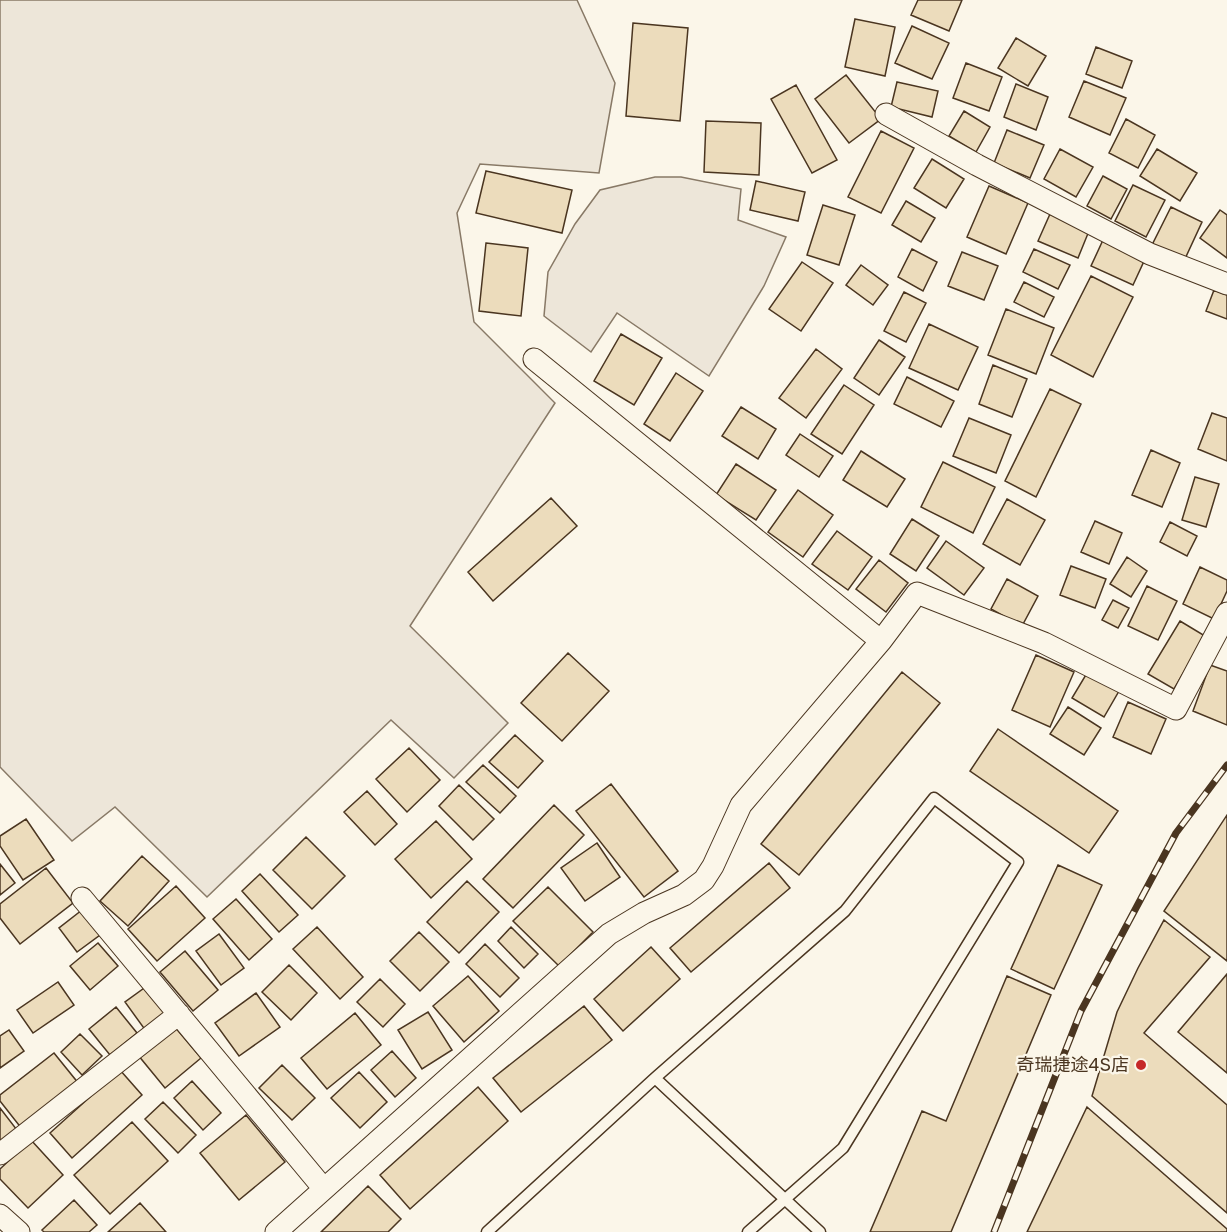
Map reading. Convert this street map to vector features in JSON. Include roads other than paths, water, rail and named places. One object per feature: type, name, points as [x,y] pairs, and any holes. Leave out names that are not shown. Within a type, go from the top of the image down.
[{"type":"street","points":[[886,114],[977,165],[1150,254],[1227,284]]},
{"type":"street","points":[[534,359],[881,641]]},
{"type":"street","points":[[276,1232],[609,934],[644,913],[684,895],[704,880],[713,866],[741,805],[881,641],[917,593],[1044,643],[1176,709],[1227,613]]},
{"type":"street","points":[[82,898],[324,1189]]},
{"type":"street","points":[[0,1154],[179,1014]]},
{"type":"street","points":[[0,1215],[20,1232]]},
{"type":"lane","points":[[487,1232],[655,1078],[845,910],[934,798],[1018,862],[843,1148],[748,1232]]},
{"type":"lane","points":[[655,1078],[820,1232]]},
{"type":"railway","points":[[994,1232],[1081,1011],[1176,833],[1227,765]]},
{"type":"place","name":"奇瑞捷途4S店","points":[[1141,1065]]}]
